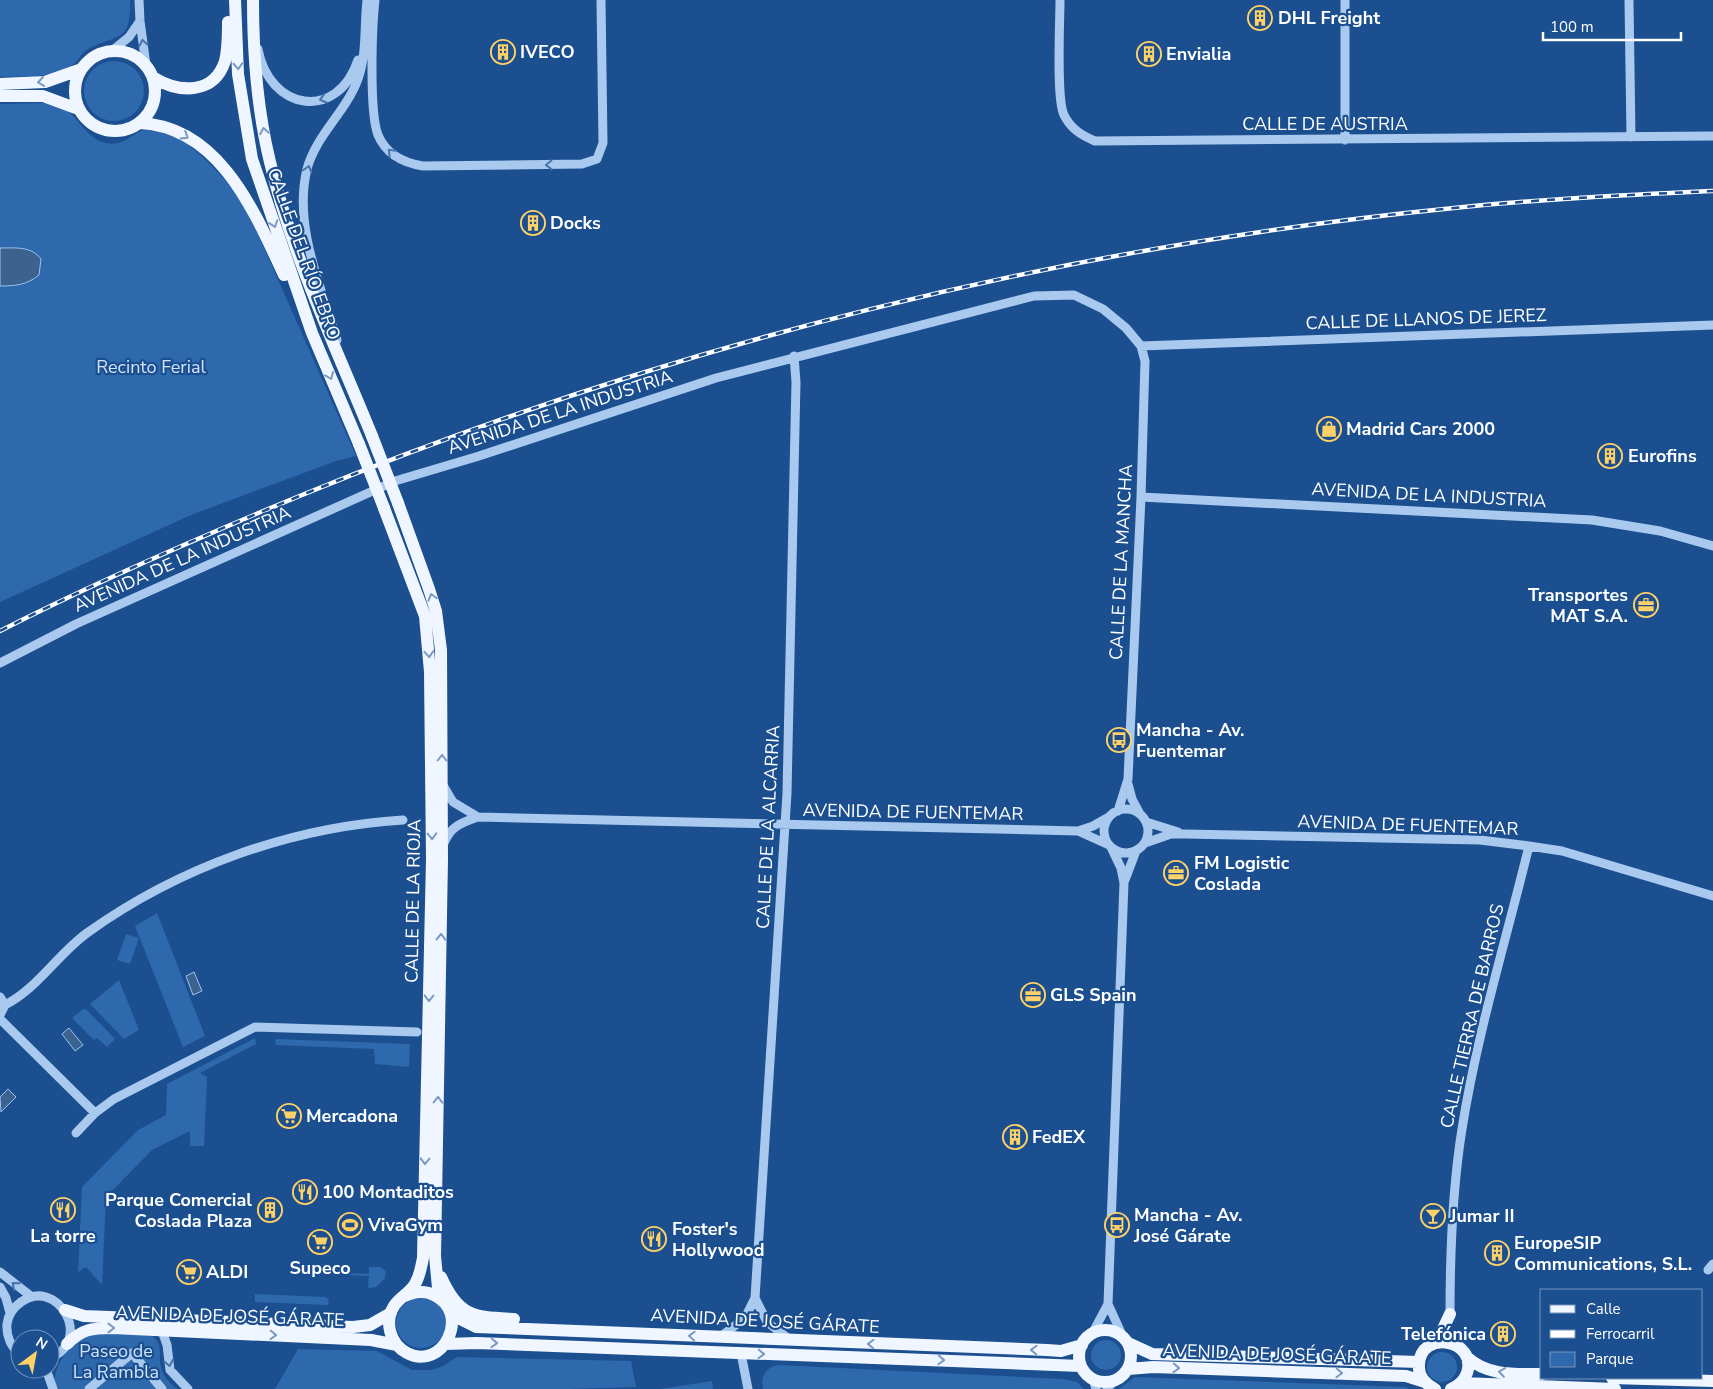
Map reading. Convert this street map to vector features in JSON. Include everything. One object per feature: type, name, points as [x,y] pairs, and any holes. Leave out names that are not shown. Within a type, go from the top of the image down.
[{"type":"main road","points":[[154,78],[180,90],[197,88],[212,80],[224,62],[230,0]]},
{"type":"main road","name":"CALLE DEL RÍO EBRO","points":[[235,0],[238,74],[252,159],[312,333],[384,508]]},
{"type":"main road","name":"CALLE DEL RÍO EBRO","points":[[253,4],[255,78],[270,162],[303,266],[398,503]]},
{"type":"main road","points":[[113,50],[131,54],[146,65],[154,78],[156,91],[154,103],[140,123],[127,130],[106,130],[87,120],[78,109],[74,96],[75,82],[80,70],[88,60],[100,53],[113,50]]},
{"type":"main road","points":[[0,84],[46,82],[80,70]]},
{"type":"main road","points":[[0,96],[43,96],[78,109]]},
{"type":"main road","points":[[140,123],[158,124],[190,139],[234,180],[251,205],[312,333]]},
{"type":"main road","name":"CALLE DE LA RIOJA","points":[[398,503],[430,589],[441,650],[442,848],[435,1256],[436,1282],[447,1307]]},
{"type":"main road","name":"CALLE DE LA RIOJA","points":[[384,508],[425,616],[430,672],[432,859],[423,1258],[419,1277],[405,1296]]},
{"type":"main road","name":"CALLE DE LA RIOJA","points":[[435,1256],[445,1286],[468,1314],[481,1317],[578,1323],[590,1325],[600,1330]]},
{"type":"main road","points":[[423,1292],[447,1307],[452,1329],[445,1344],[433,1353],[424,1356],[411,1354],[397,1345],[390,1330],[391,1312],[405,1296],[423,1292]]},
{"type":"main road","name":"AVENIDA DE JOSÉ GÁRATE","points":[[447,1307],[462,1320],[476,1326],[600,1330],[720,1338],[1061,1351],[1082,1345]]},
{"type":"main road","name":"AVENIDA DE JOSÉ GÁRATE","points":[[65,1310],[84,1316],[353,1327],[370,1325],[391,1312]]},
{"type":"main road","points":[[1430,1385],[1419,1369],[1419,1362],[1424,1350],[1442,1331],[1450,1314]]},
{"type":"main road","points":[[1450,1314],[1458,1345],[1476,1365],[1502,1373],[1540,1374]]},
{"type":"main road","name":"AVENIDA DE JOSÉ GÁRATE","points":[[67,1344],[78,1333],[89,1328],[371,1340],[397,1345]]},
{"type":"main road","points":[[1108,1330],[1125,1340],[1131,1361],[1128,1369],[1111,1384],[1108,1382],[1095,1384],[1081,1366],[1079,1355],[1082,1345],[1092,1334],[1108,1330]]},
{"type":"main road","name":"AVENIDA DE JOSÉ GÁRATE","points":[[1125,1340],[1152,1354],[1419,1362]]},
{"type":"main road","points":[[1431,1344],[1440,1341],[1458,1345]]},
{"type":"main road","name":"AVENIDA DE JOSÉ GÁRATE","points":[[445,1344],[477,1343],[1081,1366]]},
{"type":"main road","points":[[1456,1386],[1468,1370],[1466,1356]]},
{"type":"main road","name":"AVENIDA DE JOSÉ GÁRATE","points":[[1128,1369],[1153,1367],[1406,1376],[1430,1385]]},
{"type":"main road","points":[[1646,1379],[1713,1381]]},
{"type":"main road","points":[[1456,1386],[1615,1389]]},
{"type":"street","points":[[139,0],[146,65]]},
{"type":"street","points":[[253,4],[259,56],[272,83],[281,92],[293,99],[313,102],[332,96],[352,76],[360,44],[361,0]]},
{"type":"street","points":[[344,369],[306,233],[303,207],[304,188],[307,168],[317,147],[358,80],[365,45],[367,0]]},
{"type":"street","points":[[375,0],[373,28],[375,124],[384,145],[395,157],[408,164],[423,166],[582,164],[597,159],[603,143],[601,0]]},
{"type":"street","name":"CALLE DE AUSTRIA","points":[[1060,0],[1061,107],[1071,126],[1081,135],[1095,141],[1713,136]]},
{"type":"street","points":[[1344,0],[1346,140]]},
{"type":"street","points":[[1629,0],[1630,137]]},
{"type":"street","points":[[113,50],[128,37],[140,21]]},
{"type":"street","name":"AVENIDA DE LA INDUSTRIA","points":[[0,663],[76,624],[378,487],[716,378],[794,356],[1034,296],[1054,294],[1074,295],[1103,309],[1126,328],[1141,346]]},
{"type":"street","name":"CALLE DE LLANOS DE JEREZ","points":[[1141,346],[1713,325]]},
{"type":"street","name":"CALLE DE LA MANCHA","points":[[1141,346],[1145,361],[1141,497],[1128,779],[1132,799],[1143,818]]},
{"type":"street","name":"CALLE DE LA ALCARRIA","points":[[720,1338],[745,1318],[755,1298],[786,826],[796,382],[794,356]]},
{"type":"street","name":"AVENIDA DE LA INDUSTRIA","points":[[1141,497],[1592,520],[1660,531],[1713,546]]},
{"type":"street","name":"CALLE DE LA MANCHA","points":[[1114,813],[1128,779]]},
{"type":"street","name":"AVENIDA DE FUENTEMAR","points":[[442,783],[453,802],[478,817]]},
{"type":"street","points":[[1092,1334],[1108,1304],[1124,883],[1121,868],[1104,830],[1114,813],[1130,810],[1143,818],[1148,833],[1145,843],[1136,851],[1124,883]]},
{"type":"street","name":"AVENIDA DE FUENTEMAR","points":[[442,848],[454,827],[478,817],[786,826],[1078,831],[1093,826],[1114,813]]},
{"type":"street","name":"AVENIDA DE FUENTEMAR","points":[[1143,818],[1186,834]]},
{"type":"street","points":[[96,1113],[0,1017],[2,1001],[29,986],[86,934],[151,893],[212,865],[275,842],[334,828],[404,820]]},
{"type":"street","name":"AVENIDA DE FUENTEMAR","points":[[1078,831],[1110,846]]},
{"type":"street","name":"AVENIDA DE FUENTEMAR","points":[[1145,843],[1171,834],[1480,840],[1562,851],[1713,896]]},
{"type":"street","points":[[1110,846],[1123,853],[1136,851]]},
{"type":"street","name":"CALLE TIERRA DE BARROS","points":[[1450,1314],[1452,1210],[1462,1130],[1477,1053],[1529,846]]},
{"type":"street","points":[[76,1133],[96,1113],[114,1099],[136,1086],[255,1027],[417,1032]]},
{"type":"street","points":[[0,1272],[32,1297]]},
{"type":"street","points":[[0,1288],[6,1298],[10,1314]]},
{"type":"street","points":[[0,1332],[7,1323],[10,1314],[23,1300],[32,1297],[52,1299],[65,1310],[70,1323],[71,1334],[67,1344],[60,1353]]},
{"type":"street","points":[[755,1298],[767,1322],[792,1341]]},
{"type":"street","points":[[1108,1304],[1125,1340]]},
{"type":"street","points":[[0,1344],[10,1342],[7,1323]]},
{"type":"street","points":[[162,1331],[167,1345],[170,1370],[188,1389]]},
{"type":"street","points":[[89,1389],[132,1353],[162,1389]]},
{"type":"street","points":[[741,1353],[748,1389]]},
{"type":"green space","points":[[0,0],[130,0],[130,14],[128,24],[121,35],[86,50],[75,63],[67,68],[39,76],[0,77]]},
{"type":"green space","points":[[114,61],[131,66],[139,74],[144,91],[139,108],[131,116],[114,121],[97,116],[89,108],[84,91],[89,74],[97,66]]},
{"type":"green space","name":"Recinto Ferial","points":[[48,103],[63,107],[73,115],[87,132],[99,141],[106,143],[119,143],[142,130],[161,130],[188,144],[225,180],[242,202],[250,217],[356,456],[336,461],[191,515],[0,602],[0,104]]},
{"type":"green space","points":[[157,913],[205,1036],[183,1047],[135,926]]},
{"type":"green space","points":[[126,934],[139,938],[130,964],[117,960]]},
{"type":"green space","points":[[119,980],[139,1030],[124,1039],[90,1004]]},
{"type":"green space","points":[[83,1009],[86,1009],[115,1039],[107,1047],[97,1038],[94,1040],[72,1018]]},
{"type":"green space","points":[[255,1038],[256,1044],[200,1073],[207,1077],[204,1146],[190,1146],[190,1131],[152,1150],[106,1197],[102,1285],[86,1267],[78,1272],[82,1187],[138,1130],[166,1115],[167,1084]]},
{"type":"green space","points":[[275,1039],[410,1044],[409,1067],[375,1064],[374,1049],[276,1045]]},
{"type":"green space","points":[[369,1267],[380,1267],[386,1271],[385,1278],[376,1287],[368,1288],[369,1276],[345,1275],[345,1273],[369,1274]]},
{"type":"green space","points":[[255,1294],[325,1297],[329,1300],[328,1305],[255,1302]]},
{"type":"green space","points":[[416,1298],[426,1298],[439,1305],[446,1318],[446,1328],[439,1341],[426,1348],[416,1348],[407,1344],[400,1337],[396,1328],[396,1318],[400,1309],[407,1302]]},
{"type":"green space","name":"Paseo de La Rambla","points":[[94,1334],[151,1335],[158,1342],[163,1374],[177,1389],[55,1389],[55,1379],[60,1379],[60,1363],[64,1355],[70,1348]]},
{"type":"green space","points":[[1106,1340],[1112,1341],[1120,1349],[1120,1361],[1112,1369],[1106,1370],[1100,1369],[1092,1361],[1091,1355],[1092,1349],[1100,1341]]},
{"type":"green space","points":[[298,1349],[377,1351],[412,1370],[431,1370],[443,1366],[457,1357],[631,1361],[636,1387],[568,1389],[275,1389]]},
{"type":"green space","points":[[1442,1352],[1448,1353],[1456,1361],[1456,1373],[1448,1381],[1442,1382],[1436,1381],[1428,1373],[1427,1367],[1428,1361],[1436,1353]]},
{"type":"green space","points":[[780,1365],[1064,1379],[1077,1382],[1084,1389],[763,1389],[762,1380],[765,1372],[771,1367]]},
{"type":"green space","points":[[1135,1377],[1405,1387],[1410,1389],[1119,1389]]},
{"type":"green space","points":[[712,1381],[713,1389],[660,1389]]},
{"type":"shaded area","points":[[0,248],[23,249],[33,252],[41,259],[39,275],[21,284],[0,286]]},
{"type":"shaded area","points":[[194,972],[202,991],[193,995],[186,976]]},
{"type":"shaded area","points":[[69,1028],[83,1045],[75,1051],[62,1034]]},
{"type":"shaded area","points":[[8,1089],[16,1097],[1,1112],[0,1097]]},
{"type":"railway","points":[[0,631],[187,543],[302,495],[441,441],[581,392],[724,349],[868,310],[1013,276],[1159,248],[1306,225],[1519,202],[1713,191]]},
{"type":"place","name":"DHL Freight","points":[[1260,18]]},
{"type":"place","name":"IVECO","points":[[503,52]]},
{"type":"place","name":"Envialia","points":[[1149,54]]},
{"type":"place","name":"Docks","points":[[533,223]]},
{"type":"place","name":"Madrid Cars 2000","points":[[1329,429]]},
{"type":"place","name":"Eurofins","points":[[1610,456]]},
{"type":"place","name":"Transportes MAT S.A.","points":[[1646,605]]},
{"type":"place","name":"Mancha - Av. Fuentemar","points":[[1119,740]]},
{"type":"place","name":"FM Logistic Coslada","points":[[1176,873]]},
{"type":"place","name":"GLS Spain","points":[[1033,995]]},
{"type":"place","name":"Mercadona","points":[[289,1116]]},
{"type":"place","name":"FedEX","points":[[1015,1137]]},
{"type":"place","name":"100 Montaditos","points":[[305,1192]]},
{"type":"place","name":"La torre","points":[[63,1210]]},
{"type":"place","name":"Parque Comercial Coslada Plaza","points":[[270,1210]]},
{"type":"place","name":"Jumar II","points":[[1433,1216]]},
{"type":"place","name":"VivaGym","points":[[350,1225]]},
{"type":"place","name":"Mancha - Av. José Gárate","points":[[1117,1225]]},
{"type":"place","name":"Foster's Hollywood","points":[[654,1239]]},
{"type":"place","name":"Supeco","points":[[320,1242]]},
{"type":"place","name":"EuropeSIP Communications, S.L.","points":[[1497,1253]]},
{"type":"place","name":"ALDI","points":[[189,1272]]},
{"type":"place","name":"Telefónica","points":[[1503,1334]]}]
